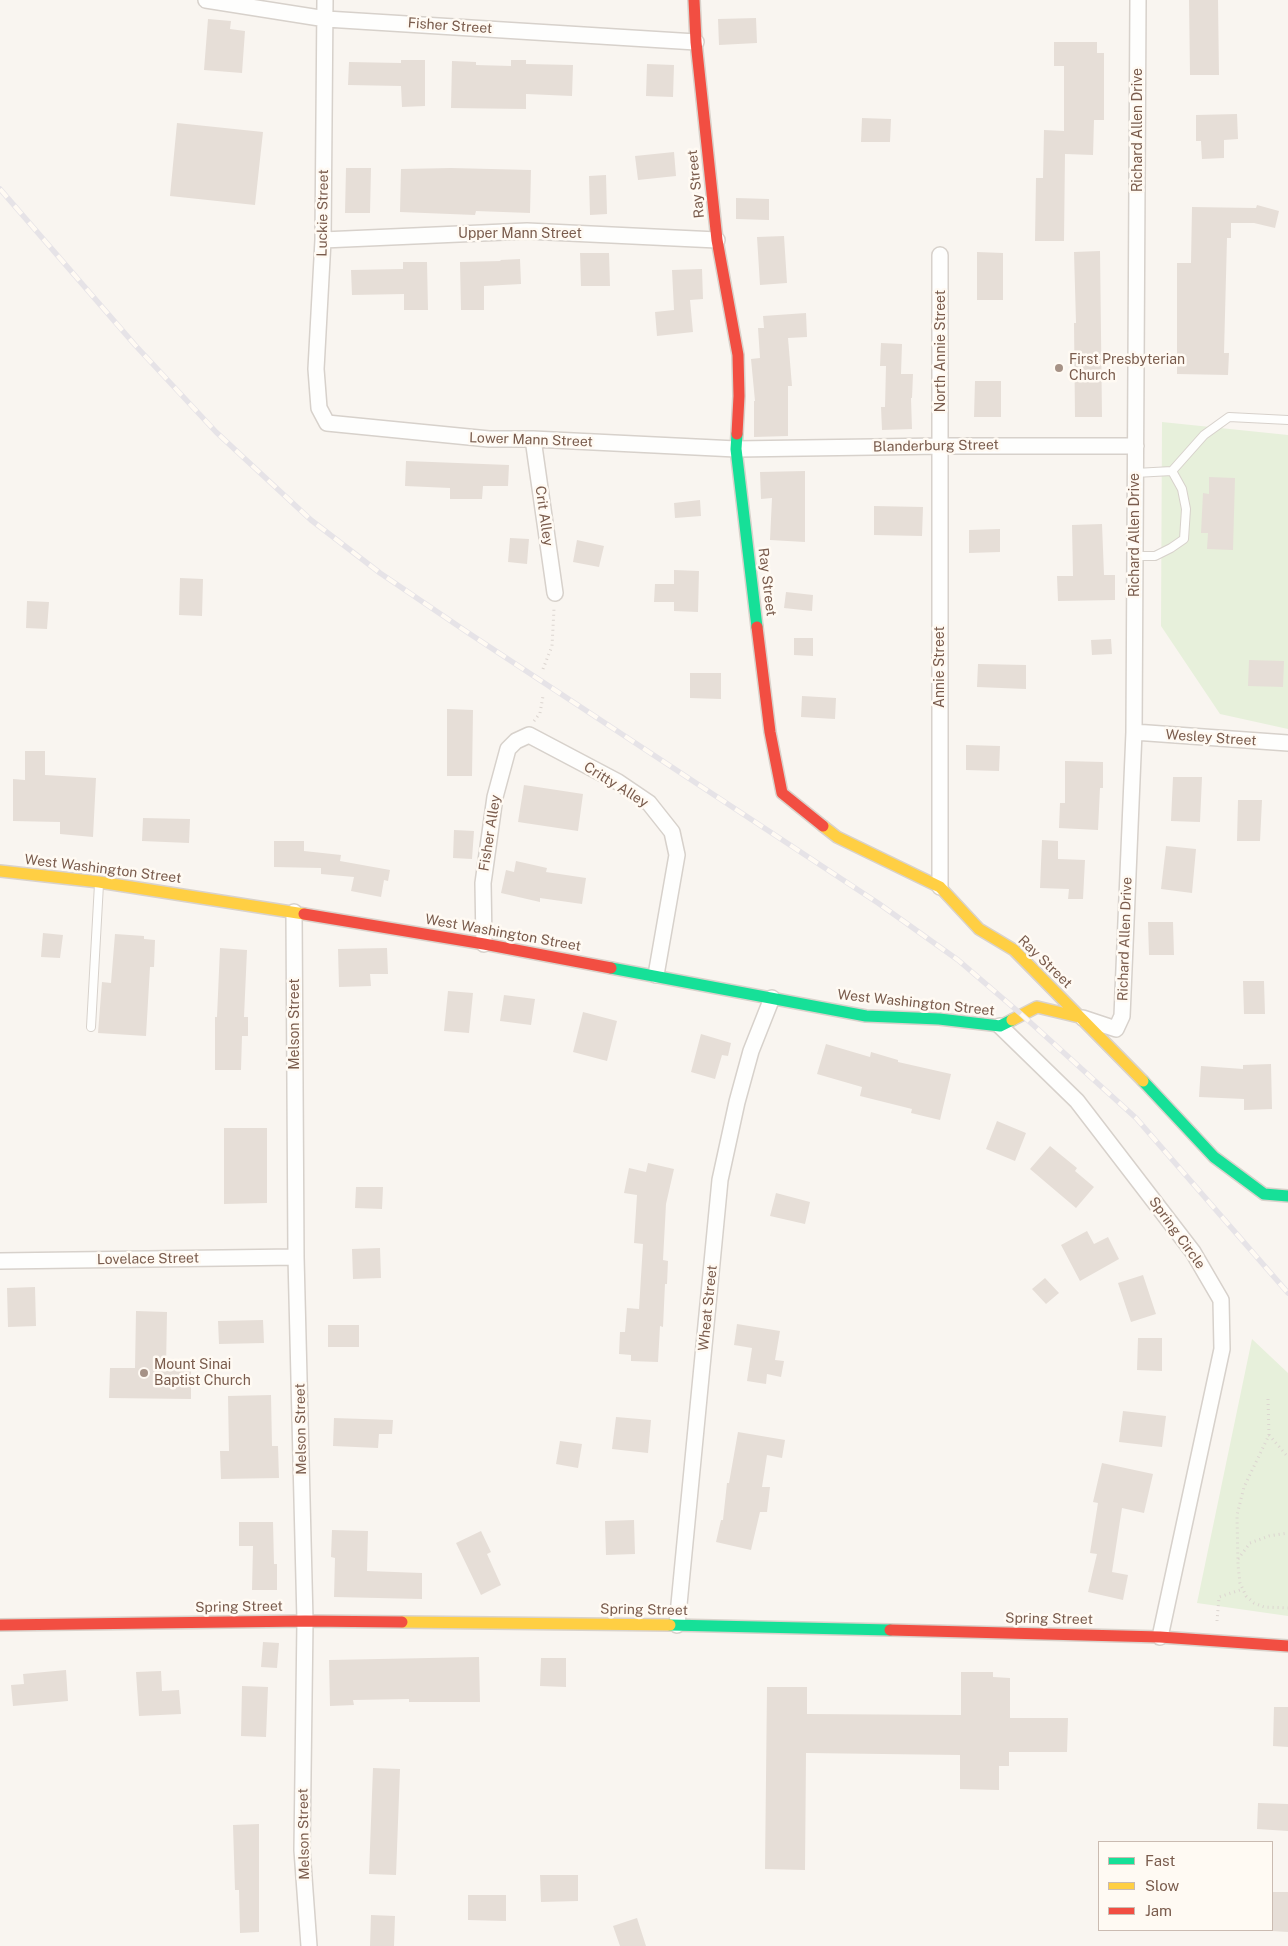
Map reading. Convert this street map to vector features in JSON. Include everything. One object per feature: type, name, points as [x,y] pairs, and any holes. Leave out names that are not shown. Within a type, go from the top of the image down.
[{"type":"street","name":"Fisher Street","points":[[206,0],[326,19],[696,42]]},
{"type":"street","name":"Luckie Street","points":[[325,0],[323,240],[316,369],[319,408],[327,423]]},
{"type":"street","name":"Ray Street","points":[[694,0],[696,42],[717,240],[738,355],[739,396],[736,449],[770,732],[782,793],[837,837],[940,888],[980,929],[1014,950],[1079,1017]]},
{"type":"street","name":"Richard Allen Drive","points":[[1079,1017],[1116,1029],[1122,1016],[1134,732],[1138,0]]},
{"type":"street","name":"Upper Mann Street","points":[[323,240],[527,231],[717,240]]},
{"type":"street","name":"North Annie Street","points":[[940,256],[941,446]]},
{"type":"street","name":"Lower Mann Street","points":[[327,423],[489,440],[533,440],[736,449]]},
{"type":"street","name":"Crit Alley","points":[[533,440],[555,593]]},
{"type":"street","name":"Annie Street","points":[[940,888],[941,446]]},
{"type":"street","name":"Blanderburg Street","points":[[736,449],[1136,446]]},
{"type":"street","name":"Wesley Street","points":[[1134,732],[1288,743]]},
{"type":"street","name":"Fisher Alley","points":[[484,944],[483,883],[494,797],[508,749],[516,741],[530,735]]},
{"type":"street","name":"Critty Alley","points":[[530,735],[618,782],[649,802],[672,832],[677,855],[656,976]]},
{"type":"street","name":"West Washington Street","points":[[0,871],[99,882],[294,912],[484,944],[866,1016],[939,1019],[1000,1026]]},
{"type":"street","name":"Melson Street","points":[[294,912],[296,1257],[305,1621],[302,1850],[309,1946]]},
{"type":"street","name":"Wheat Street","points":[[677,1625],[720,1180],[737,1102],[751,1051],[772,998]]},
{"type":"street","points":[[1000,1026],[1037,1007],[1079,1017],[1214,1157],[1264,1194],[1288,1196]]},
{"type":"street","name":"Spring Circle","points":[[1000,1026],[1078,1101],[1193,1252],[1220,1300],[1222,1349],[1160,1637]]},
{"type":"street","name":"Lovelace Street","points":[[0,1261],[296,1257]]},
{"type":"street","name":"Spring Street","points":[[0,1625],[305,1621],[677,1625],[1160,1637],[1288,1646]]},
{"type":"lane","points":[[1135,473],[1172,471],[1204,435],[1229,417],[1288,420]]},
{"type":"lane","points":[[1135,556],[1155,556],[1184,539],[1186,509],[1182,488],[1172,471]]},
{"type":"lane","points":[[91,1027],[99,882]]},
{"type":"path","points":[[543,670],[552,646],[555,593]]},
{"type":"path","points":[[530,735],[533,723],[540,713],[543,696]]},
{"type":"path","points":[[1268,1399],[1269,1436],[1244,1487],[1237,1515],[1237,1560],[1240,1583],[1246,1596],[1254,1603],[1264,1607],[1288,1608]]},
{"type":"path","points":[[1269,1436],[1288,1457]]},
{"type":"path","points":[[1237,1560],[1250,1543],[1269,1536],[1288,1533]]},
{"type":"path","points":[[1216,1641],[1219,1597],[1243,1589]]},
{"type":"green space","points":[[1162,422],[1288,435],[1288,729],[1220,714],[1161,626]]},
{"type":"green space","points":[[1252,1339],[1288,1373],[1288,1616],[1197,1603]]},
{"type":"building","points":[[1189,0],[1218,0],[1219,75],[1190,75]]},
{"type":"building","points":[[756,18],[757,43],[719,45],[718,19]]},
{"type":"building","points":[[208,19],[231,21],[230,29],[245,31],[242,73],[204,70]]},
{"type":"building","points":[[1054,42],[1097,42],[1097,53],[1104,53],[1104,120],[1094,120],[1093,155],[1065,154],[1064,241],[1035,241],[1036,178],[1043,178],[1044,130],[1064,131],[1064,66],[1054,66]]},
{"type":"building","points":[[401,60],[425,60],[425,106],[402,107],[401,86],[348,85],[349,62],[401,63]]},
{"type":"building","points":[[511,60],[526,60],[526,64],[573,65],[572,96],[526,94],[526,109],[451,108],[452,61],[476,62],[476,65],[511,66]]},
{"type":"building","points":[[647,64],[674,65],[673,97],[646,96]]},
{"type":"building","points":[[1237,114],[1238,139],[1224,140],[1224,158],[1202,159],[1201,141],[1196,141],[1196,115]]},
{"type":"building","points":[[862,118],[891,119],[890,142],[861,142]]},
{"type":"building","points":[[177,123],[263,132],[255,205],[170,196]]},
{"type":"building","points":[[674,152],[676,176],[638,180],[635,156]]},
{"type":"building","points":[[346,168],[371,168],[370,213],[345,213]]},
{"type":"building","points":[[401,169],[531,170],[530,213],[476,211],[475,215],[400,212]]},
{"type":"building","points":[[606,175],[607,214],[590,215],[589,176]]},
{"type":"building","points":[[736,198],[769,199],[769,220],[736,219]]},
{"type":"building","points":[[1257,205],[1279,211],[1275,228],[1254,223],[1231,223],[1231,238],[1227,238],[1224,353],[1229,353],[1228,375],[1177,374],[1177,263],[1191,263],[1192,207],[1256,208]]},
{"type":"building","points":[[784,236],[787,283],[760,285],[757,237]]},
{"type":"building","points":[[1100,251],[1102,417],[1075,417],[1074,323],[1076,323],[1074,252]]},
{"type":"building","points":[[977,252],[1003,253],[1003,300],[977,300]]},
{"type":"building","points":[[580,253],[609,253],[610,286],[581,286]]},
{"type":"building","points":[[520,259],[521,284],[484,286],[484,310],[461,310],[460,262]]},
{"type":"building","points":[[403,262],[427,262],[428,310],[404,310],[404,294],[352,295],[351,270],[403,269]]},
{"type":"building","points":[[702,269],[703,299],[690,300],[693,332],[657,336],[655,312],[674,310],[672,270]]},
{"type":"building","points":[[806,313],[807,337],[788,338],[792,386],[788,386],[788,436],[754,437],[755,401],[751,359],[760,358],[758,328],[764,328],[763,316]]},
{"type":"building","points":[[881,343],[902,344],[901,374],[913,374],[911,398],[912,429],[882,430],[881,407],[885,407],[886,366],[880,366]]},
{"type":"building","points":[[975,381],[1001,381],[1001,417],[974,417]]},
{"type":"building","points":[[406,461],[509,465],[508,486],[483,486],[482,499],[450,499],[450,488],[405,486]]},
{"type":"building","points":[[805,471],[805,542],[770,540],[772,498],[761,499],[760,472]]},
{"type":"building","points":[[1209,477],[1235,478],[1233,550],[1207,549],[1208,533],[1201,533],[1203,493],[1209,494]]},
{"type":"building","points":[[700,500],[701,516],[675,518],[674,503]]},
{"type":"building","points":[[874,506],[923,507],[922,536],[874,535]]},
{"type":"building","points":[[1102,524],[1104,575],[1115,575],[1115,600],[1058,601],[1057,576],[1073,576],[1072,525]]},
{"type":"building","points":[[1000,529],[1000,552],[969,553],[969,530]]},
{"type":"building","points":[[510,538],[529,539],[527,564],[508,562]]},
{"type":"building","points":[[577,540],[604,546],[599,567],[573,562]]},
{"type":"building","points":[[674,570],[699,571],[698,612],[674,611],[674,602],[654,602],[655,584],[674,584]]},
{"type":"building","points":[[180,578],[203,579],[202,616],[179,615]]},
{"type":"building","points":[[786,592],[813,595],[812,611],[784,608]]},
{"type":"building","points":[[27,601],[49,602],[47,629],[26,628]]},
{"type":"building","points":[[794,638],[813,638],[813,656],[794,655]]},
{"type":"building","points":[[1111,639],[1112,654],[1092,655],[1091,640]]},
{"type":"building","points":[[1249,660],[1284,661],[1283,687],[1248,686]]},
{"type":"building","points":[[978,664],[1026,665],[1026,689],[977,687]]},
{"type":"building","points":[[690,673],[721,673],[721,699],[690,698]]},
{"type":"building","points":[[802,696],[836,698],[835,719],[801,717]]},
{"type":"building","points":[[447,709],[473,710],[472,776],[447,776]]},
{"type":"building","points":[[966,745],[1000,746],[999,771],[966,770]]},
{"type":"building","points":[[25,751],[45,751],[45,775],[96,778],[93,837],[60,834],[60,822],[13,821],[13,779],[25,780]]},
{"type":"building","points":[[1065,761],[1103,762],[1103,788],[1100,788],[1098,830],[1059,828],[1060,803],[1065,803]]},
{"type":"building","points":[[1173,777],[1202,777],[1200,822],[1171,821]]},
{"type":"building","points":[[524,785],[583,794],[578,831],[518,822]]},
{"type":"building","points":[[1238,800],[1262,800],[1260,841],[1237,841]]},
{"type":"building","points":[[143,818],[190,819],[189,843],[142,841]]},
{"type":"building","points":[[454,830],[474,831],[472,859],[453,858]]},
{"type":"building","points":[[1042,840],[1058,841],[1058,859],[1085,860],[1083,899],[1068,899],[1069,889],[1040,888]]},
{"type":"building","points":[[274,841],[304,841],[304,851],[341,855],[340,861],[390,870],[388,881],[384,880],[381,897],[351,891],[354,877],[321,874],[321,868],[274,867]]},
{"type":"building","points":[[1166,846],[1196,849],[1192,893],[1161,889]]},
{"type":"building","points":[[516,861],[547,868],[546,872],[586,878],[582,904],[540,898],[540,902],[501,893],[506,870],[514,872]]},
{"type":"building","points":[[1148,922],[1173,922],[1174,955],[1149,955]]},
{"type":"building","points":[[43,933],[63,935],[60,958],[41,957]]},
{"type":"building","points":[[115,934],[144,936],[144,939],[155,940],[154,967],[150,967],[146,1036],[98,1033],[102,982],[111,983]]},
{"type":"building","points":[[220,948],[247,950],[244,1017],[248,1017],[248,1036],[242,1036],[241,1070],[215,1070],[215,1017],[217,1017]]},
{"type":"building","points":[[387,948],[388,974],[370,974],[371,986],[339,987],[338,949]]},
{"type":"building","points":[[1243,981],[1264,981],[1265,1014],[1244,1014]]},
{"type":"building","points":[[448,991],[473,993],[469,1033],[444,1031]]},
{"type":"building","points":[[504,995],[535,999],[531,1025],[500,1021]]},
{"type":"building","points":[[583,1012],[617,1021],[607,1061],[573,1052]]},
{"type":"building","points":[[701,1034],[731,1043],[728,1056],[722,1055],[715,1079],[691,1072]]},
{"type":"building","points":[[826,1044],[870,1057],[871,1052],[898,1060],[898,1062],[951,1074],[940,1120],[911,1113],[912,1109],[860,1096],[862,1087],[817,1074]]},
{"type":"building","points":[[1271,1064],[1272,1109],[1244,1110],[1244,1099],[1199,1097],[1201,1066],[1243,1069],[1243,1065]]},
{"type":"building","points":[[997,1121],[1026,1133],[1015,1161],[986,1149]]},
{"type":"building","points":[[224,1128],[267,1128],[267,1203],[224,1204]]},
{"type":"building","points":[[1050,1146],[1077,1168],[1075,1171],[1094,1187],[1076,1208],[1030,1169]]},
{"type":"building","points":[[648,1163],[674,1169],[666,1204],[663,1260],[668,1261],[667,1284],[665,1284],[663,1327],[660,1326],[658,1362],[631,1361],[631,1355],[619,1354],[620,1332],[625,1332],[627,1308],[639,1309],[643,1244],[634,1243],[637,1195],[624,1193],[629,1168],[646,1172]]},
{"type":"building","points":[[356,1187],[383,1187],[382,1209],[355,1208]]},
{"type":"building","points":[[776,1193],[810,1202],[805,1224],[770,1216]]},
{"type":"building","points":[[1087,1231],[1094,1244],[1108,1237],[1119,1259],[1080,1281],[1061,1245]]},
{"type":"building","points":[[380,1248],[381,1278],[353,1279],[352,1249]]},
{"type":"building","points":[[1143,1275],[1156,1314],[1131,1322],[1118,1283]]},
{"type":"building","points":[[1045,1278],[1059,1293],[1046,1304],[1032,1289]]},
{"type":"building","points":[[35,1287],[36,1326],[8,1327],[7,1288]]},
{"type":"building","points":[[136,1311],[167,1312],[166,1369],[191,1370],[191,1399],[109,1398],[110,1368],[135,1368]]},
{"type":"building","points":[[263,1320],[264,1343],[219,1344],[218,1321]]},
{"type":"building","points":[[737,1324],[780,1331],[775,1360],[784,1361],[781,1377],[767,1374],[766,1384],[747,1381],[752,1348],[734,1345]]},
{"type":"building","points":[[328,1325],[359,1325],[359,1347],[328,1347]]},
{"type":"building","points":[[1138,1338],[1162,1338],[1162,1371],[1137,1370]]},
{"type":"building","points":[[271,1395],[272,1446],[278,1446],[279,1478],[221,1479],[220,1451],[229,1451],[228,1396]]},
{"type":"building","points":[[1123,1411],[1166,1416],[1162,1447],[1119,1442]]},
{"type":"building","points":[[616,1417],[651,1420],[648,1453],[612,1449]]},
{"type":"building","points":[[334,1418],[393,1420],[392,1434],[379,1434],[378,1448],[333,1446]]},
{"type":"building","points":[[738,1432],[785,1440],[782,1458],[767,1455],[762,1487],[770,1487],[767,1512],[760,1512],[751,1550],[716,1542],[721,1520],[723,1520],[727,1483],[729,1483]]},
{"type":"building","points":[[560,1441],[582,1444],[578,1468],[556,1464]]},
{"type":"building","points":[[1102,1463],[1153,1474],[1144,1513],[1122,1508],[1112,1572],[1128,1575],[1123,1600],[1088,1592],[1097,1554],[1090,1553],[1098,1503],[1093,1502]]},
{"type":"building","points":[[634,1520],[635,1554],[606,1555],[605,1521]]},
{"type":"building","points":[[239,1522],[273,1522],[274,1564],[277,1564],[277,1590],[252,1590],[253,1546],[239,1546]]},
{"type":"building","points":[[332,1530],[368,1531],[367,1571],[422,1573],[422,1599],[334,1597],[335,1558],[331,1557]]},
{"type":"building","points":[[481,1531],[491,1552],[487,1554],[501,1585],[481,1595],[456,1543]]},
{"type":"building","points":[[263,1642],[279,1643],[277,1668],[261,1667]]},
{"type":"building","points":[[479,1657],[480,1702],[409,1702],[409,1699],[353,1700],[354,1705],[330,1706],[329,1660]]},
{"type":"building","points":[[541,1658],[566,1658],[566,1687],[540,1686]]},
{"type":"building","points":[[66,1670],[68,1701],[13,1706],[11,1685],[24,1684],[23,1674]]},
{"type":"building","points":[[161,1671],[162,1691],[179,1690],[181,1714],[139,1716],[136,1672]]},
{"type":"building","points":[[961,1672],[993,1672],[993,1677],[1010,1678],[1010,1718],[1068,1718],[1067,1752],[1009,1752],[1009,1766],[999,1766],[999,1790],[960,1789],[960,1755],[806,1753],[805,1870],[765,1869],[767,1687],[807,1687],[807,1714],[961,1715]]},
{"type":"building","points":[[242,1686],[268,1687],[266,1737],[241,1736]]},
{"type":"building","points":[[1274,1707],[1288,1707],[1288,1747],[1273,1746]]},
{"type":"building","points":[[373,1768],[400,1769],[396,1875],[369,1874]]},
{"type":"building","points":[[1258,1803],[1288,1804],[1288,1831],[1257,1829]]},
{"type":"building","points":[[259,1824],[259,1932],[240,1933],[239,1890],[235,1890],[233,1825]]},
{"type":"building","points":[[540,1875],[578,1875],[578,1901],[541,1902]]},
{"type":"building","points":[[1273,1892],[1288,1892],[1288,1932],[1272,1931]]},
{"type":"building","points":[[468,1895],[506,1895],[506,1921],[468,1920]]},
{"type":"building","points":[[371,1915],[395,1916],[394,1946],[370,1946]]},
{"type":"building","points":[[637,1918],[646,1946],[620,1946],[613,1926]]},
{"type":"railway","points":[[0,189],[135,345],[216,432],[311,520],[380,573],[878,903],[958,960],[1136,1118],[1288,1293]]},
{"type":"traffic: fast","points":[[737,434],[736,449],[757,627]]},
{"type":"traffic: fast","points":[[611,968],[866,1016],[939,1019],[1000,1026],[1012,1020]]},
{"type":"traffic: fast","points":[[1143,1081],[1214,1157],[1264,1194],[1288,1196]]},
{"type":"traffic: fast","points":[[670,1625],[890,1630]]},
{"type":"traffic: slow","points":[[823,826],[837,837],[940,887],[979,929],[1014,950],[1143,1081]]},
{"type":"traffic: slow","points":[[0,871],[99,882],[304,914]]},
{"type":"traffic: slow","points":[[1012,1020],[1037,1007],[1079,1017]]},
{"type":"traffic: slow","points":[[402,1622],[670,1625]]},
{"type":"traffic: jam","points":[[694,0],[696,42],[717,240],[738,355],[739,396],[737,434]]},
{"type":"traffic: jam","points":[[757,627],[770,732],[782,793],[823,826]]},
{"type":"traffic: jam","points":[[304,914],[484,944],[611,968]]},
{"type":"traffic: jam","points":[[0,1625],[305,1621],[402,1622]]},
{"type":"traffic: jam","points":[[890,1630],[1160,1637],[1288,1646]]},
{"type":"place","name":"First Presbyterian Church","points":[[1059,368]]},
{"type":"place","name":"Mount Sinai Baptist Church","points":[[144,1373]]}]
